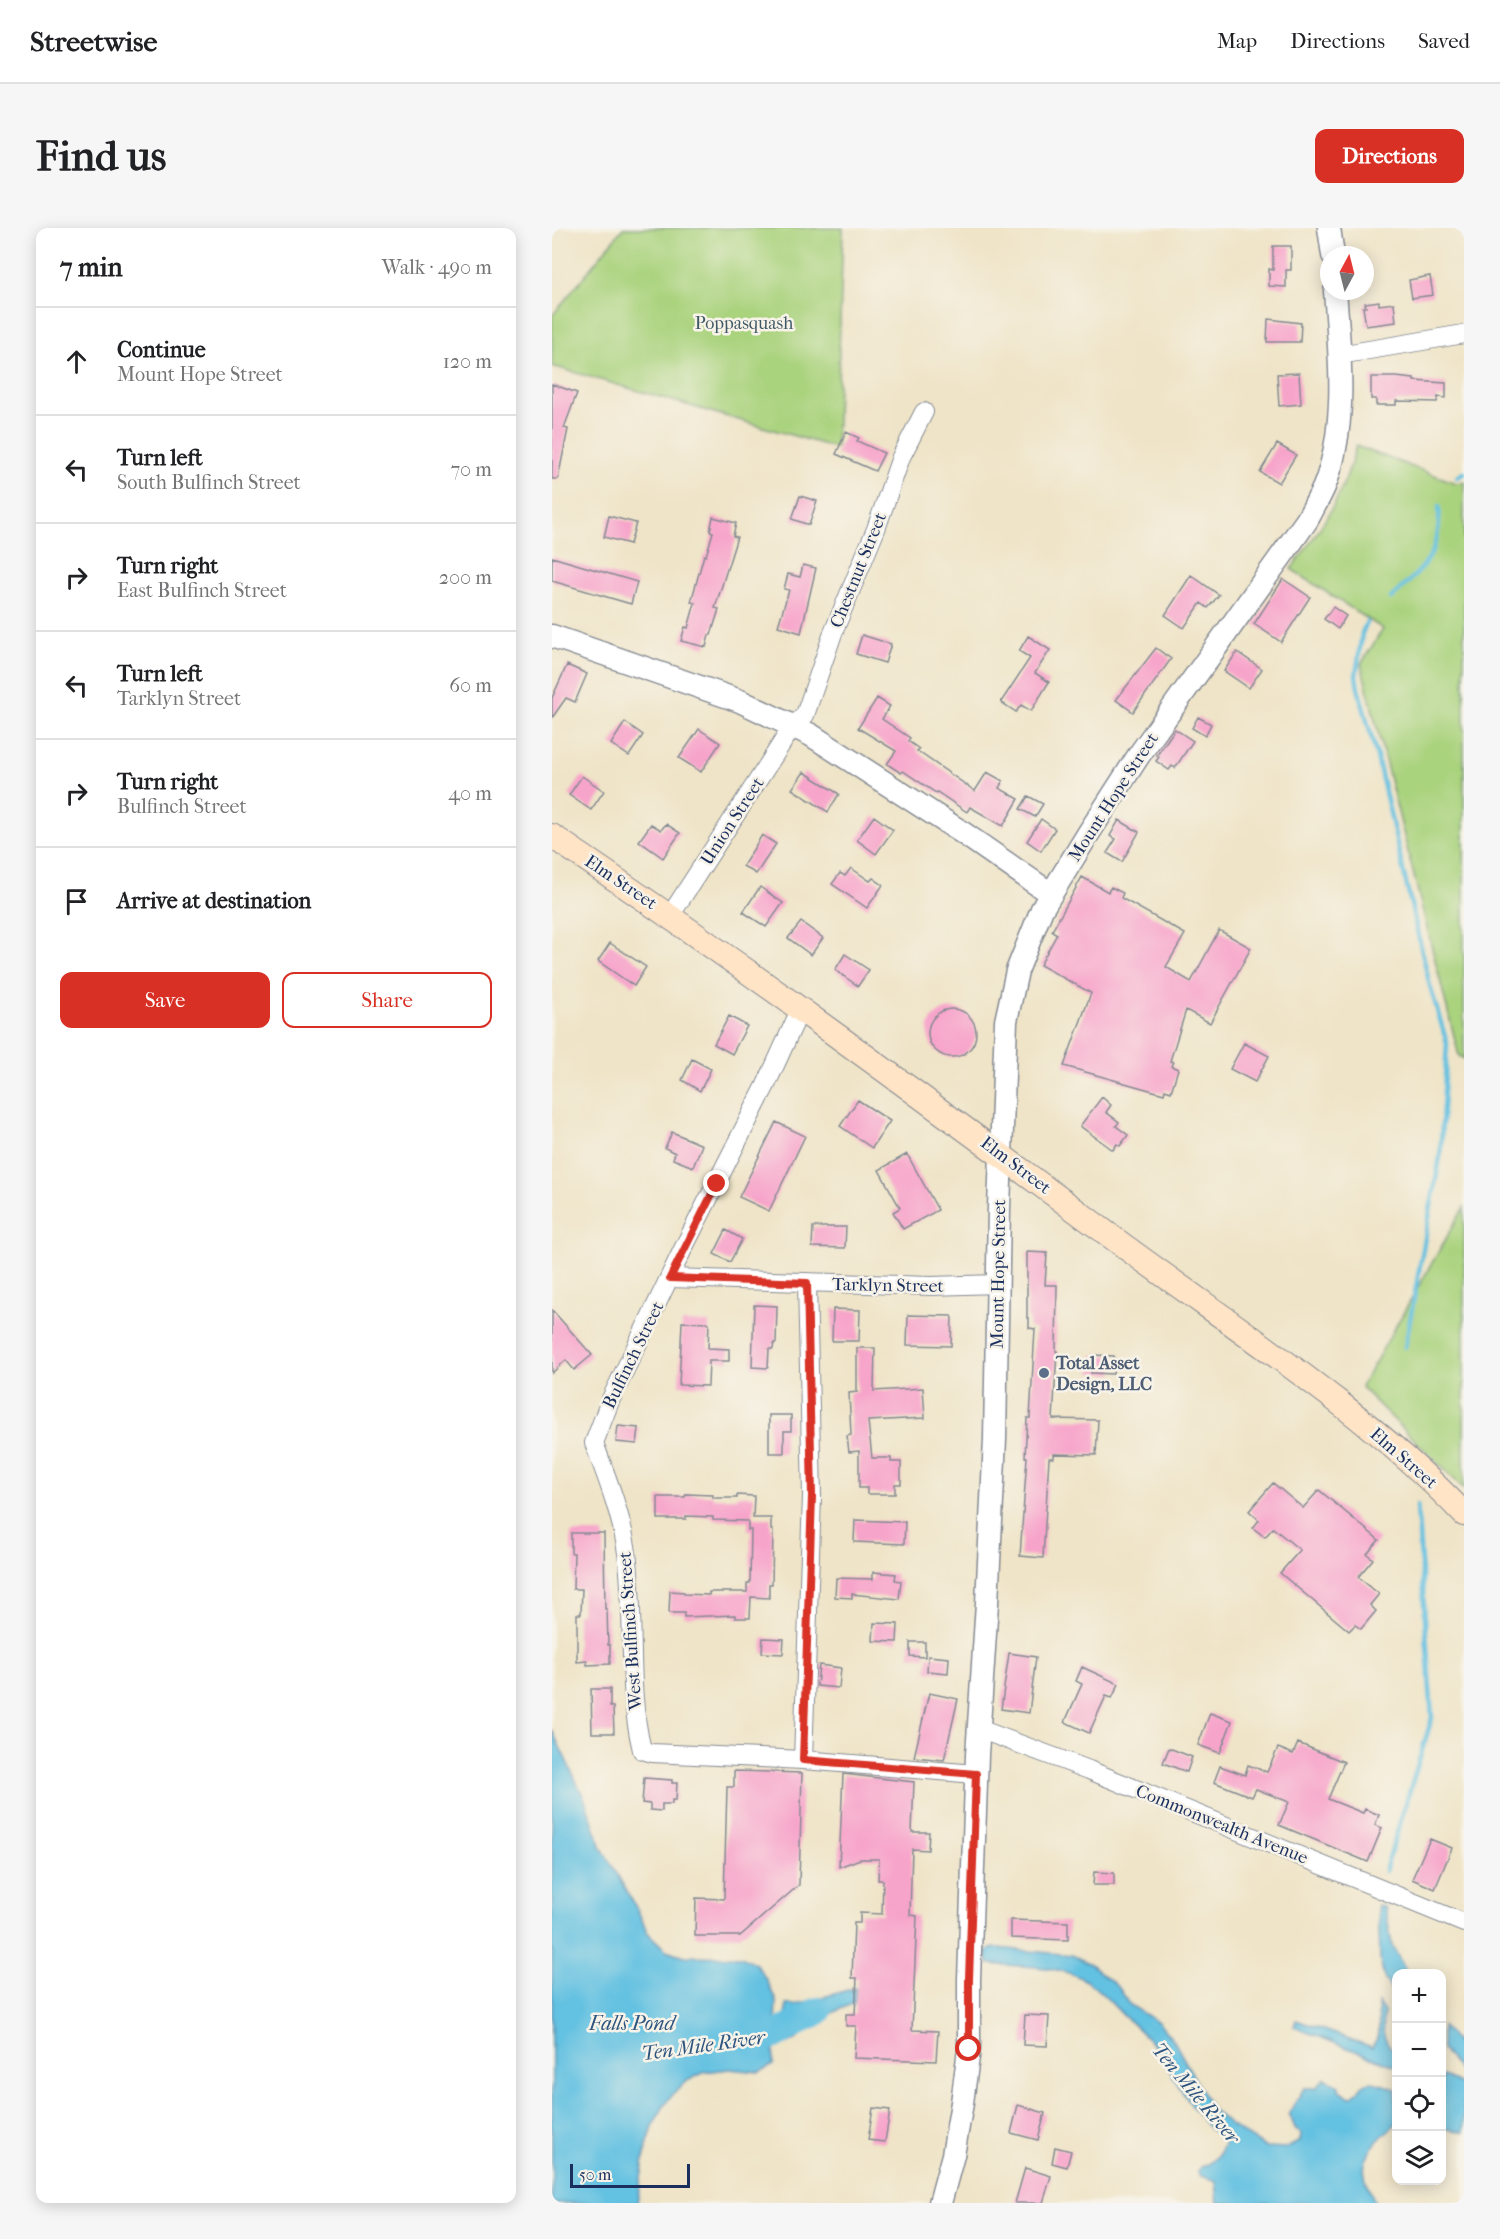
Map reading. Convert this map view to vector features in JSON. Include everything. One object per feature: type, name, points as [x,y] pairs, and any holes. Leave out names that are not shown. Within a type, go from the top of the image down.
[{"type":"main road","name":"Elm Street","points":[[552,836],[801,1008],[1373,1429],[1464,1514]]},
{"type":"street","points":[[1329,228],[1332,246]]},
{"type":"street","name":"Mount Hope Street","points":[[940,2203],[953,2155],[969,2049],[976,1774],[994,1450],[1006,1021],[1017,971],[1042,909],[1139,754],[1307,520],[1324,486],[1335,448],[1340,406],[1336,300]]},
{"type":"street","points":[[1339,355],[1464,334]]},
{"type":"street","name":"Chestnut Street","points":[[793,726],[806,715],[833,633],[876,529],[901,457],[924,412]]},
{"type":"street","points":[[552,636],[740,701],[811,735],[1051,894]]},
{"type":"street","name":"Union Street","points":[[670,916],[793,726]]},
{"type":"street","name":"Bulfinch Street","points":[[594,1443],[610,1401],[766,1085],[801,1008]]},
{"type":"street","name":"Tarklyn Street","points":[[670,1278],[931,1286],[998,1284]]},
{"type":"street","points":[[807,1283],[812,1496],[803,1760],[976,1774]]},
{"type":"street","name":"West Bulfinch Street","points":[[594,1443],[609,1485],[627,1552],[633,1682],[642,1750],[652,1753],[803,1760]]},
{"type":"street","name":"Commonwealth Avenue","points":[[979,1729],[1089,1770],[1464,1923]]},
{"type":"green space","name":"Poppasquash","points":[[623,228],[843,228],[836,448],[552,366],[552,316]]},
{"type":"green space","points":[[1356,446],[1456,483],[1464,482],[1464,1059],[1459,1056],[1361,664],[1383,629],[1291,569],[1338,497]]},
{"type":"green space","points":[[1464,1207],[1464,1489],[1361,1387]]},
{"type":"water","name":"Falls Pond","points":[[552,1730],[585,1800],[602,1848],[648,1933],[666,1950],[684,1956],[741,1957],[756,1964],[776,2001],[773,2065],[759,2072],[729,2069],[705,2072],[685,2082],[667,2101],[655,2121],[646,2148],[637,2203],[552,2203]]},
{"type":"water","points":[[1378,1905],[1385,1907],[1392,1945],[1405,1969],[1392,1969],[1392,1991],[1384,1978],[1380,1959]]},
{"type":"water","points":[[996,1948],[1072,1955],[1090,1964],[1119,1988],[1130,2005],[1158,2022],[1175,2043],[1211,2108],[1230,2125],[1265,2147],[1287,2148],[1300,2141],[1301,2134],[1295,2128],[1289,2113],[1304,2088],[1316,2088],[1325,2078],[1339,2086],[1339,2090],[1350,2097],[1370,2082],[1392,2088],[1392,2128],[1373,2146],[1364,2168],[1375,2203],[1218,2203],[1216,2181],[1199,2175],[1198,2172],[1200,2167],[1216,2158],[1225,2142],[1198,2114],[1150,2041],[1088,1982],[1053,1969],[990,1964],[987,1961],[987,1950]]},
{"type":"water","points":[[855,1988],[854,2003],[816,2020],[797,2039],[785,2044],[786,2005],[795,2005]]},
{"type":"water","points":[[1378,2003],[1384,2012],[1383,2029],[1386,2040],[1392,2048],[1392,2065],[1294,2027],[1296,2020],[1372,2047],[1379,2035]]},
{"type":"water","points":[[1446,2030],[1464,2050],[1464,2076],[1446,2055]]},
{"type":"water","points":[[1446,2077],[1464,2086],[1464,2132],[1446,2129]]},
{"type":"building","points":[[1273,246],[1291,246],[1291,270],[1286,270],[1286,287],[1269,286],[1269,269],[1273,270]]},
{"type":"building","points":[[1430,276],[1433,295],[1412,298],[1409,280]]},
{"type":"building","points":[[1379,301],[1379,305],[1394,303],[1396,322],[1366,326],[1363,307],[1366,307],[1365,303]]},
{"type":"building","points":[[1268,319],[1301,323],[1300,342],[1267,342]]},
{"type":"building","points":[[1299,373],[1301,404],[1279,406],[1277,374]]},
{"type":"building","points":[[1371,377],[1396,377],[1414,379],[1414,381],[1446,383],[1446,398],[1438,397],[1437,402],[1396,401],[1396,405],[1376,405],[1376,399],[1371,399]]},
{"type":"building","points":[[552,384],[577,393],[564,428],[568,429],[558,479],[552,479]]},
{"type":"building","points":[[846,432],[859,438],[857,441],[884,453],[875,471],[836,454]]},
{"type":"building","points":[[1277,444],[1296,455],[1279,483],[1260,472]]},
{"type":"building","points":[[800,496],[817,501],[809,525],[792,519]]},
{"type":"building","points":[[609,516],[636,523],[630,544],[604,537]]},
{"type":"building","points":[[713,517],[736,523],[733,536],[737,537],[715,608],[719,609],[706,647],[681,641],[685,627],[688,628],[695,603],[691,602],[713,532],[710,531]]},
{"type":"building","points":[[552,557],[637,582],[631,604],[552,581]]},
{"type":"building","points":[[803,565],[816,568],[801,633],[778,626],[789,590],[784,589],[788,574],[800,577]]},
{"type":"building","points":[[1191,575],[1219,595],[1208,608],[1201,603],[1184,628],[1165,615]]},
{"type":"building","points":[[1283,579],[1310,597],[1281,642],[1254,624]]},
{"type":"building","points":[[1333,607],[1346,616],[1338,629],[1324,619]]},
{"type":"building","points":[[862,635],[891,644],[885,663],[856,654]]},
{"type":"building","points":[[1028,636],[1050,650],[1035,673],[1049,682],[1031,711],[1021,705],[1016,712],[1001,702],[1030,658],[1019,651]]},
{"type":"building","points":[[1156,648],[1171,659],[1133,712],[1116,700]]},
{"type":"building","points":[[1237,652],[1262,669],[1249,688],[1224,671]]},
{"type":"building","points":[[567,665],[587,674],[575,702],[566,698],[552,718],[552,698]]},
{"type":"building","points":[[877,698],[890,706],[882,719],[910,738],[908,741],[919,749],[917,751],[975,791],[987,772],[1003,781],[999,788],[1019,799],[1003,826],[970,807],[967,812],[903,771],[901,773],[887,764],[896,751],[858,728]]},
{"type":"building","points":[[1198,717],[1211,724],[1205,736],[1192,728]]},
{"type":"building","points":[[625,722],[643,735],[629,756],[611,744]]},
{"type":"building","points":[[699,729],[720,743],[701,772],[679,758]]},
{"type":"building","points":[[1175,729],[1193,741],[1175,768],[1172,766],[1169,770],[1156,761],[1159,757],[1157,755]]},
{"type":"building","points":[[804,772],[839,794],[828,812],[792,789]]},
{"type":"building","points":[[582,776],[604,791],[591,810],[569,795]]},
{"type":"building","points":[[1028,796],[1043,804],[1035,817],[1020,809]]},
{"type":"building","points":[[874,816],[893,830],[876,854],[857,840]]},
{"type":"building","points":[[1041,819],[1055,829],[1041,851],[1027,841]]},
{"type":"building","points":[[1119,820],[1139,832],[1122,862],[1107,853],[1116,839],[1110,836]]},
{"type":"building","points":[[651,824],[661,830],[666,824],[680,833],[663,858],[639,841]]},
{"type":"building","points":[[762,835],[776,844],[756,874],[743,866]]},
{"type":"building","points":[[851,868],[870,881],[873,878],[883,885],[867,908],[832,884],[840,873],[845,876]]},
{"type":"building","points":[[1082,877],[1108,892],[1111,887],[1123,893],[1121,898],[1185,934],[1166,967],[1191,982],[1219,930],[1251,948],[1210,1023],[1186,1010],[1170,1061],[1173,1062],[1171,1066],[1178,1069],[1171,1092],[1165,1090],[1164,1094],[1064,1066],[1091,993],[1040,965],[1057,934],[1052,931]]},
{"type":"building","points":[[760,887],[783,903],[766,927],[743,912]]},
{"type":"building","points":[[801,922],[823,938],[811,955],[788,938]]},
{"type":"building","points":[[610,943],[646,967],[634,986],[598,961]]},
{"type":"building","points":[[845,954],[869,970],[858,986],[835,970]]},
{"type":"building","points":[[947,1009],[957,1009],[972,1019],[976,1033],[975,1042],[966,1053],[957,1057],[947,1057],[932,1047],[928,1038],[928,1028],[938,1013]]},
{"type":"building","points":[[729,1016],[747,1026],[732,1054],[714,1044]]},
{"type":"building","points":[[1244,1043],[1269,1056],[1255,1082],[1230,1069]]},
{"type":"building","points":[[692,1059],[711,1069],[700,1091],[682,1080]]},
{"type":"building","points":[[1102,1097],[1111,1105],[1106,1112],[1119,1122],[1116,1126],[1128,1135],[1120,1146],[1117,1144],[1113,1150],[1080,1126]]},
{"type":"building","points":[[858,1100],[890,1121],[872,1148],[840,1126]]},
{"type":"building","points":[[776,1122],[805,1136],[769,1211],[739,1197]]},
{"type":"building","points":[[672,1132],[702,1145],[693,1167],[673,1159],[675,1153],[665,1148]]},
{"type":"building","points":[[907,1154],[938,1210],[903,1229],[893,1212],[900,1208],[879,1170]]},
{"type":"building","points":[[813,1227],[846,1227],[845,1248],[812,1247]]},
{"type":"building","points":[[726,1230],[742,1239],[730,1262],[714,1254]]},
{"type":"building","points":[[1027,1252],[1047,1253],[1045,1285],[1057,1285],[1057,1351],[1053,1419],[1098,1420],[1096,1455],[1054,1454],[1054,1458],[1049,1458],[1043,1558],[1020,1556],[1027,1457],[1025,1457],[1027,1418],[1030,1418],[1035,1329],[1029,1328],[1029,1318],[1027,1318]]},
{"type":"building","points":[[754,1305],[777,1306],[776,1343],[773,1349],[769,1349],[768,1368],[752,1367]]},
{"type":"building","points":[[833,1309],[860,1310],[859,1341],[832,1341]]},
{"type":"building","points":[[552,1310],[592,1355],[574,1370],[566,1360],[552,1373]]},
{"type":"building","points":[[908,1315],[952,1316],[951,1346],[907,1345]]},
{"type":"building","points":[[682,1322],[709,1323],[708,1348],[729,1349],[729,1361],[709,1361],[708,1386],[679,1385]]},
{"type":"building","points":[[857,1348],[875,1348],[874,1391],[923,1388],[925,1418],[868,1421],[872,1458],[891,1458],[891,1462],[901,1462],[901,1484],[895,1484],[895,1494],[867,1494],[867,1488],[859,1488],[859,1451],[849,1452],[847,1436],[851,1435],[849,1393],[857,1392]]},
{"type":"building","points":[[1093,1355],[1114,1356],[1113,1374],[1091,1373]]},
{"type":"building","points":[[769,1415],[791,1415],[791,1431],[784,1431],[784,1453],[769,1453]]},
{"type":"building","points":[[618,1426],[639,1428],[637,1444],[616,1442]]},
{"type":"building","points":[[1273,1483],[1303,1508],[1319,1490],[1379,1540],[1367,1554],[1373,1559],[1358,1577],[1379,1594],[1370,1605],[1376,1611],[1361,1629],[1355,1625],[1349,1631],[1280,1573],[1300,1550],[1273,1528],[1265,1537],[1253,1528],[1259,1520],[1249,1511]]},
{"type":"building","points":[[686,1494],[713,1495],[713,1498],[737,1498],[737,1495],[754,1496],[753,1518],[771,1518],[771,1530],[773,1530],[772,1584],[769,1584],[769,1598],[751,1597],[750,1618],[735,1618],[735,1615],[684,1617],[684,1613],[669,1613],[670,1591],[709,1595],[709,1592],[747,1592],[747,1583],[750,1583],[751,1530],[748,1530],[748,1521],[713,1520],[713,1517],[686,1516],[686,1519],[658,1519],[658,1497],[685,1497]]},
{"type":"building","points":[[855,1520],[905,1522],[904,1544],[854,1542]]},
{"type":"building","points":[[571,1533],[604,1533],[605,1609],[607,1609],[610,1664],[587,1665],[587,1661],[577,1662],[577,1614],[581,1614],[582,1589],[573,1589],[574,1553],[571,1553]]},
{"type":"building","points":[[873,1572],[896,1574],[895,1580],[901,1581],[899,1599],[852,1594],[852,1598],[835,1597],[836,1578],[873,1579]]},
{"type":"building","points":[[874,1623],[898,1624],[897,1642],[873,1641]]},
{"type":"building","points":[[763,1638],[784,1639],[783,1654],[762,1653]]},
{"type":"building","points":[[910,1642],[925,1642],[925,1657],[910,1656]]},
{"type":"building","points":[[1009,1653],[1036,1657],[1029,1713],[1001,1709]]},
{"type":"building","points":[[928,1656],[949,1658],[948,1673],[927,1671]]},
{"type":"building","points":[[819,1665],[841,1668],[839,1688],[817,1686]]},
{"type":"building","points":[[1082,1667],[1119,1684],[1112,1698],[1106,1696],[1089,1733],[1065,1722],[1082,1684],[1076,1681]]},
{"type":"building","points":[[591,1689],[610,1689],[614,1733],[592,1733]]},
{"type":"building","points":[[929,1693],[958,1699],[944,1760],[914,1757]]},
{"type":"building","points":[[1210,1713],[1232,1721],[1220,1753],[1198,1745]]},
{"type":"building","points":[[1298,1743],[1344,1762],[1328,1799],[1363,1813],[1365,1809],[1379,1815],[1375,1825],[1382,1828],[1368,1862],[1279,1825],[1289,1802],[1256,1789],[1252,1797],[1214,1782],[1220,1766],[1245,1775],[1248,1765],[1267,1772],[1278,1748],[1293,1754]]},
{"type":"building","points":[[1169,1748],[1192,1757],[1187,1772],[1163,1763]]},
{"type":"building","points":[[734,1771],[802,1773],[799,1885],[740,1936],[695,1936],[696,1898],[724,1899],[727,1787],[734,1787]]},
{"type":"building","points":[[843,1774],[914,1782],[912,1832],[929,1832],[928,1850],[912,1849],[910,1915],[917,1916],[912,2030],[938,2031],[936,2061],[854,2058],[856,2026],[846,2026],[846,2014],[855,2014],[857,1978],[852,1978],[854,1923],[860,1923],[860,1913],[882,1914],[883,1880],[878,1880],[879,1859],[860,1859],[839,1867]]},
{"type":"building","points":[[644,1778],[672,1780],[672,1783],[677,1783],[676,1800],[672,1800],[672,1804],[662,1804],[662,1811],[650,1810],[650,1804],[642,1803]]},
{"type":"building","points":[[1430,1839],[1452,1848],[1435,1889],[1412,1879]]},
{"type":"building","points":[[1094,1872],[1114,1873],[1114,1885],[1093,1885]]},
{"type":"building","points":[[1011,1920],[1068,1922],[1068,1940],[1011,1938]]},
{"type":"building","points":[[1025,2015],[1049,2016],[1047,2046],[1023,2045]]},
{"type":"building","points":[[1018,2105],[1045,2113],[1038,2140],[1011,2133]]},
{"type":"building","points":[[873,2108],[890,2110],[885,2142],[868,2140]]},
{"type":"building","points":[[1055,2147],[1071,2151],[1067,2167],[1052,2163]]},
{"type":"building","points":[[1025,2168],[1051,2176],[1043,2203],[1015,2203]]},
{"type":"waterway","points":[[1457,477],[1464,473]]},
{"type":"waterway","points":[[1391,598],[1421,569],[1434,548],[1439,522],[1439,506]]},
{"type":"waterway","points":[[1367,622],[1362,633],[1356,676],[1358,688],[1376,753],[1430,986],[1447,1043],[1440,1157],[1405,1347]]},
{"type":"waterway","points":[[1385,1871],[1432,1718],[1417,1505]]},
{"type":"waterway","name":"Ten Mile River","points":[[736,2039],[775,2035],[818,2011]]},
{"type":"place","name":"Total Asset Design, LLC","points":[[1044,1373]]},
{"type":"route","points":[[717,1184],[670,1278],[807,1283],[812,1496],[803,1760],[976,1774],[969,2049]]}]
